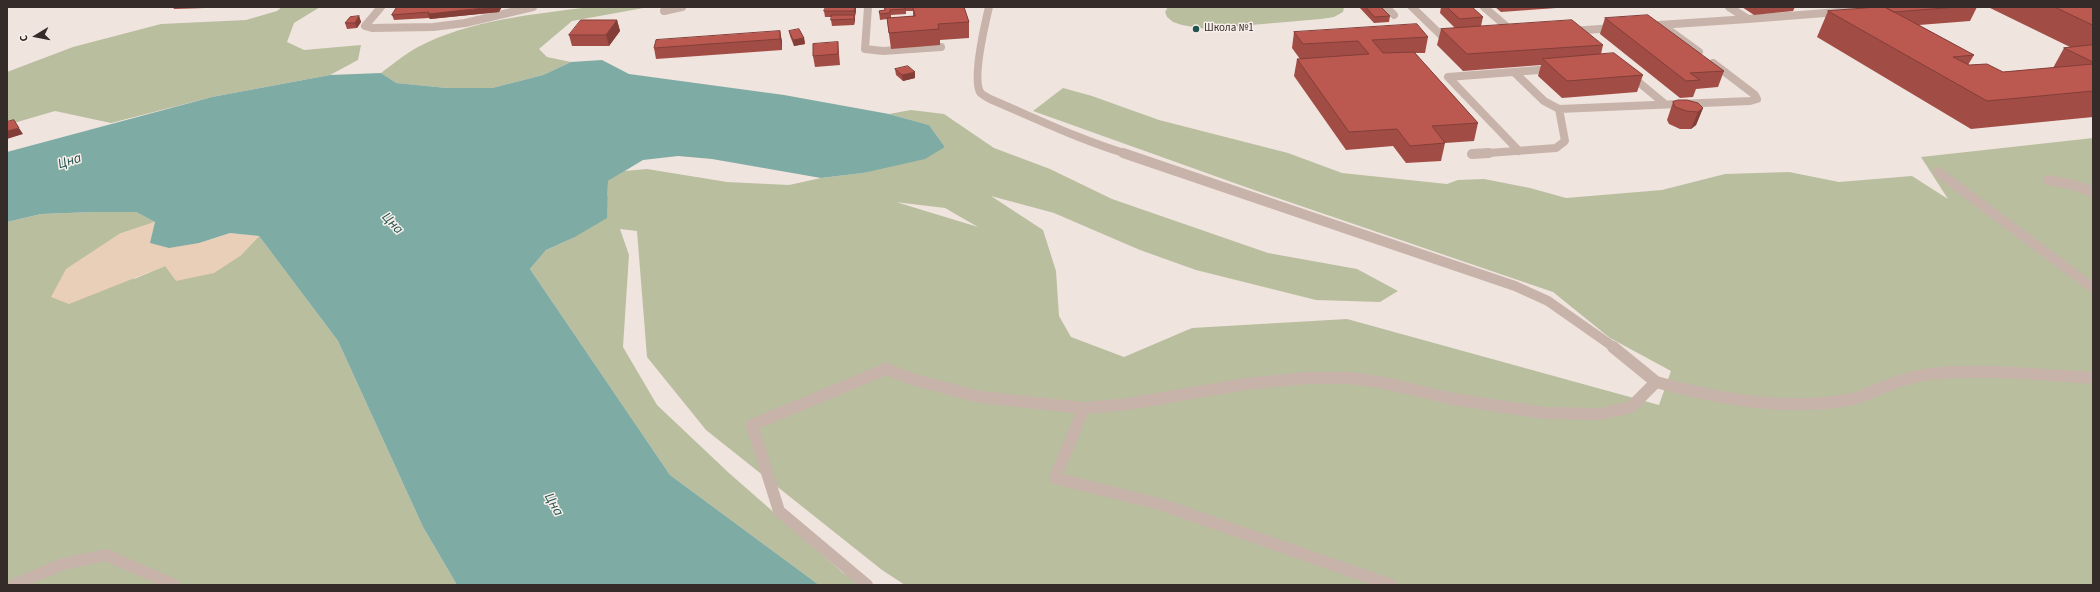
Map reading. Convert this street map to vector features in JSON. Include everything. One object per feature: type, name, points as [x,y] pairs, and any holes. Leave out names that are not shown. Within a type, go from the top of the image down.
[{"type":"lane","points":[[381,7],[365,26],[372,28],[440,26],[465,23],[533,7]]},
{"type":"lane","points":[[664,11],[682,7]]},
{"type":"lane","points":[[868,7],[865,49],[883,51],[941,47]]},
{"type":"lane","points":[[989,7],[982,37],[977,83],[980,92],[990,99],[1068,130],[1091,143],[1154,162],[1515,286],[1548,301],[1621,352],[1656,382],[1708,396],[1757,403],[1811,406],[1854,399],[1885,386],[1934,374],[1962,371],[2093,378]]},
{"type":"lane","points":[[1386,7],[1394,15]]},
{"type":"lane","points":[[1412,7],[1445,39],[1461,38]]},
{"type":"lane","points":[[1484,7],[1519,34],[1508,35]]},
{"type":"lane","points":[[1729,7],[1748,19]]},
{"type":"lane","points":[[1514,72],[1544,101],[1559,108],[1750,101],[1757,99],[1755,95],[1658,25],[1851,11],[1844,7]]},
{"type":"lane","points":[[1422,25],[1430,24]]},
{"type":"lane","points":[[1561,31],[1623,27]]},
{"type":"lane","points":[[1576,30],[1588,40]]},
{"type":"lane","points":[[1519,151],[1448,77],[1562,68]]},
{"type":"lane","points":[[1623,69],[1665,104]]},
{"type":"lane","points":[[1472,154],[1556,148],[1565,140],[1559,108]]},
{"type":"lane","points":[[1938,172],[2093,288]]},
{"type":"lane","points":[[2048,180],[2074,185],[2093,192]]},
{"type":"lane","points":[[867,585],[779,511],[752,425],[886,369],[915,380],[980,397],[1084,408],[1128,404],[1246,384],[1307,378],[1349,378],[1380,382],[1453,398],[1544,413],[1601,414],[1631,407],[1656,382]]},
{"type":"lane","points":[[1084,408],[1055,478],[1163,505],[1391,585]]},
{"type":"lane","points":[[14,585],[63,564],[106,555],[174,585]]},
{"type":"green space","points":[[282,7],[320,7],[294,23],[287,42],[304,50],[361,45],[358,60],[330,75],[212,97],[111,123],[55,111],[7,125],[7,72],[73,47],[161,24],[246,20],[277,11]]},
{"type":"green space","points":[[591,7],[649,7],[572,21],[539,49],[547,57],[571,62],[543,75],[492,88],[447,88],[395,83],[381,73],[418,47],[459,30],[480,24],[525,16]]},
{"type":"green space","points":[[1168,7],[1344,7],[1343,12],[1334,17],[1205,29],[1173,22],[1167,17],[1165,12]]},
{"type":"green space","points":[[1063,88],[1092,96],[1159,120],[1288,153],[1342,173],[1447,184],[1458,180],[1484,179],[1530,188],[1566,198],[1662,190],[1725,174],[1789,172],[1839,182],[1912,176],[1948,199],[1921,157],[2093,138],[2093,585],[905,585],[882,570],[706,430],[647,357],[637,231],[620,229],[629,255],[623,347],[657,405],[729,473],[843,573],[863,585],[819,585],[670,475],[530,269],[546,250],[573,238],[608,195],[608,181],[624,171],[647,169],[727,182],[789,185],[821,178],[863,173],[945,147],[929,125],[889,114],[911,110],[944,114],[994,148],[1050,169],[1112,199],[1268,253],[1357,269],[1398,291],[1380,302],[1316,300],[1196,270],[1140,250],[1054,213],[991,196],[1043,230],[1056,271],[1059,316],[1071,337],[1124,357],[1192,328],[1347,319],[1659,405],[1671,371],[1610,338],[1553,292],[1254,190],[1033,111]],"holes":[[[897,202],[945,208],[978,227]]]},
{"type":"green space","points":[[136,212],[155,222],[119,234],[134,279],[165,266],[240,256],[259,236],[338,341],[423,527],[457,585],[7,585],[7,222],[41,214]]},
{"type":"sand","points":[[155,222],[199,243],[230,233],[259,236],[240,256],[214,273],[176,281],[165,266],[69,304],[51,297],[66,269],[119,234]]},
{"type":"water","name":"Цна","points":[[602,60],[629,74],[784,95],[889,114],[929,125],[945,147],[925,159],[863,173],[821,178],[712,159],[678,156],[643,160],[608,181],[607,218],[573,238],[546,250],[530,269],[670,475],[819,585],[457,585],[423,527],[338,341],[259,236],[230,233],[199,243],[169,248],[150,243],[155,222],[136,212],[41,214],[7,222],[7,152],[212,97],[330,75],[381,73],[396,83],[447,88],[492,88],[543,75],[571,62]]},
{"type":"building","points":[[397,7],[493,7],[428,14],[429,12],[392,15]]},
{"type":"building","points":[[826,7],[855,7],[854,11],[824,11]]},
{"type":"building","points":[[884,7],[905,7],[905,9],[890,10],[890,13],[880,14],[879,11],[885,10]]},
{"type":"building","points":[[913,7],[964,7],[969,22],[938,24],[939,29],[889,33],[887,18],[915,16]]},
{"type":"building","points":[[1366,7],[1381,7],[1390,16],[1375,17]]},
{"type":"building","points":[[1447,7],[1472,7],[1483,17],[1460,19]]},
{"type":"building","points":[[1885,7],[1974,55],[1953,57],[1969,65],[1987,64],[2003,72],[2093,64],[2093,91],[1987,101],[1828,11]]},
{"type":"building","points":[[1885,7],[1958,7],[1894,12]]},
{"type":"building","points":[[2055,7],[2093,7],[2093,25]]},
{"type":"building","points":[[832,15],[854,15],[854,19],[831,20]]},
{"type":"building","points":[[1648,15],[1724,71],[1690,73],[1700,80],[1686,81],[1605,18]]},
{"type":"building","points":[[359,16],[355,23],[345,23],[350,17]]},
{"type":"building","points":[[581,20],[617,20],[606,35],[569,35]]},
{"type":"building","points":[[1572,20],[1603,45],[1467,54],[1441,29]]},
{"type":"building","points":[[1417,24],[1428,37],[1372,40],[1383,53],[1414,52],[1478,123],[1432,126],[1445,143],[1410,146],[1397,129],[1349,132],[1297,59],[1369,54],[1358,41],[1303,44],[1294,32]]},
{"type":"building","points":[[799,29],[804,38],[793,40],[789,31]]},
{"type":"building","points":[[780,31],[780,39],[654,48],[656,40]]},
{"type":"building","points":[[838,42],[838,54],[813,56],[813,44]]},
{"type":"building","points":[[2093,45],[2093,62],[2064,48]]},
{"type":"building","points":[[1614,53],[1643,75],[1567,81],[1543,59]]},
{"type":"building","points":[[908,66],[915,72],[902,75],[895,69]]},
{"type":"building","points":[[1678,100],[1687,100],[1698,103],[1703,108],[1698,112],[1686,111],[1675,107],[1673,102]]},
{"type":"building","points":[[14,120],[19,128],[7,131],[7,122]]},
{"type":"place","name":"Школа №1","points":[[1196,29]]}]
